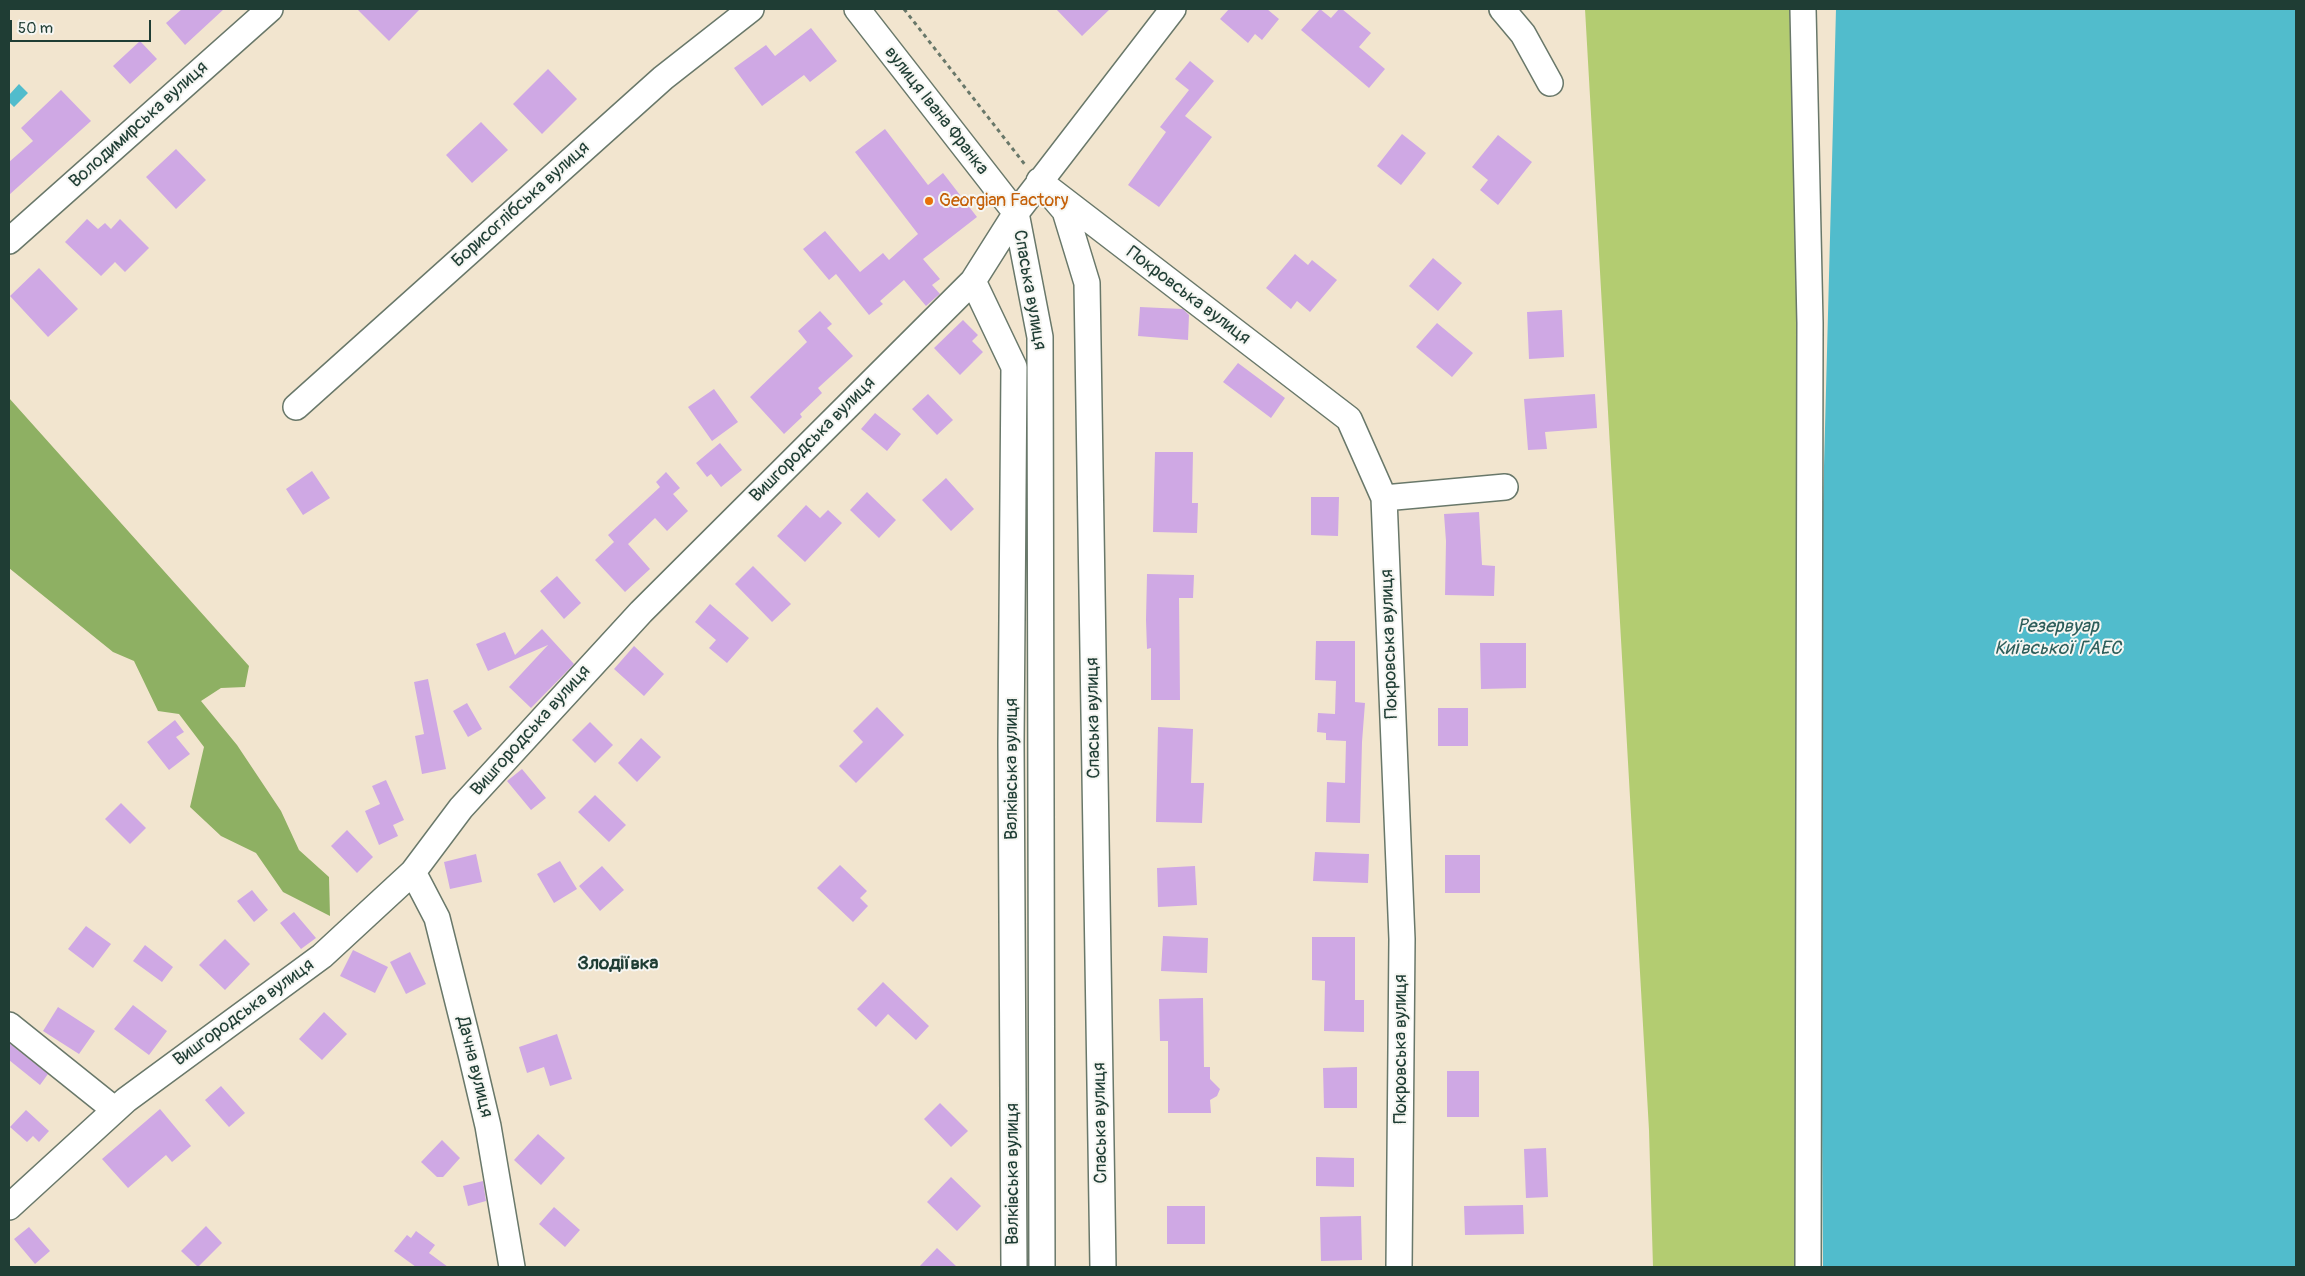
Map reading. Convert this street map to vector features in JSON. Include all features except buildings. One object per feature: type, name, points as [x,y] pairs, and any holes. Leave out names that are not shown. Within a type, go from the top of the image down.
[{"type":"street","name":"Володимирська вулиця","points":[[9,241],[270,9]]},
{"type":"street","name":"Борисоглібська вулиця","points":[[296,407],[663,78],[751,9]]},
{"type":"street","name":"вулиця Івана Франка","points":[[857,9],[1016,213]]},
{"type":"street","name":"Вишгородська вулиця","points":[[9,1207],[115,1110],[322,956],[413,872],[461,808],[641,612],[973,281],[1016,213],[1039,181],[1173,9]]},
{"type":"street","points":[[1502,9],[1523,34],[1550,82]]},
{"type":"street","points":[[1804,9],[1810,323],[1808,1267]]},
{"type":"street","name":"Спаська вулиця","points":[[1039,181],[1065,211],[1087,283],[1103,1267]]},
{"type":"street","name":"Покровська вулиця","points":[[1039,181],[1349,419],[1384,498],[1402,939],[1399,1267]]},
{"type":"street","name":"Спаська вулиця","points":[[1016,213],[1040,337],[1042,1267]]},
{"type":"street","name":"Валківська вулиця","points":[[973,281],[1014,367],[1012,744],[1014,1267]]},
{"type":"street","points":[[1384,498],[1505,487]]},
{"type":"street","points":[[1014,512],[1040,511]]},
{"type":"street","name":"Дачна вулиця","points":[[413,872],[437,918],[469,1045],[488,1126],[512,1267]]},
{"type":"street","points":[[9,1025],[115,1110]]},
{"type":"street","points":[[1013,1115],[1042,1114]]},
{"type":"path","points":[[904,9],[1039,181]]},
{"type":"green space","points":[[1585,9],[1803,9],[1808,1267],[1653,1267],[1649,1130]]},
{"type":"green space","points":[[9,398],[249,666],[245,687],[221,688],[201,701],[237,745],[281,811],[299,850],[329,877],[330,916],[283,892],[256,853],[221,836],[190,807],[204,747],[179,714],[158,711],[134,661],[113,652],[9,568]]},
{"type":"water","name":"Резервуар Київської ГАЕС","points":[[1836,9],[2296,9],[2296,1267],[1823,1267],[1819,656]]},
{"type":"water","points":[[19,84],[28,93],[14,107],[9,102],[9,95]]},
{"type":"place","name":"Georgian Factory","points":[[929,201]]},
{"type":"district","name":"Злодіївка","points":[[618,964]]}]
